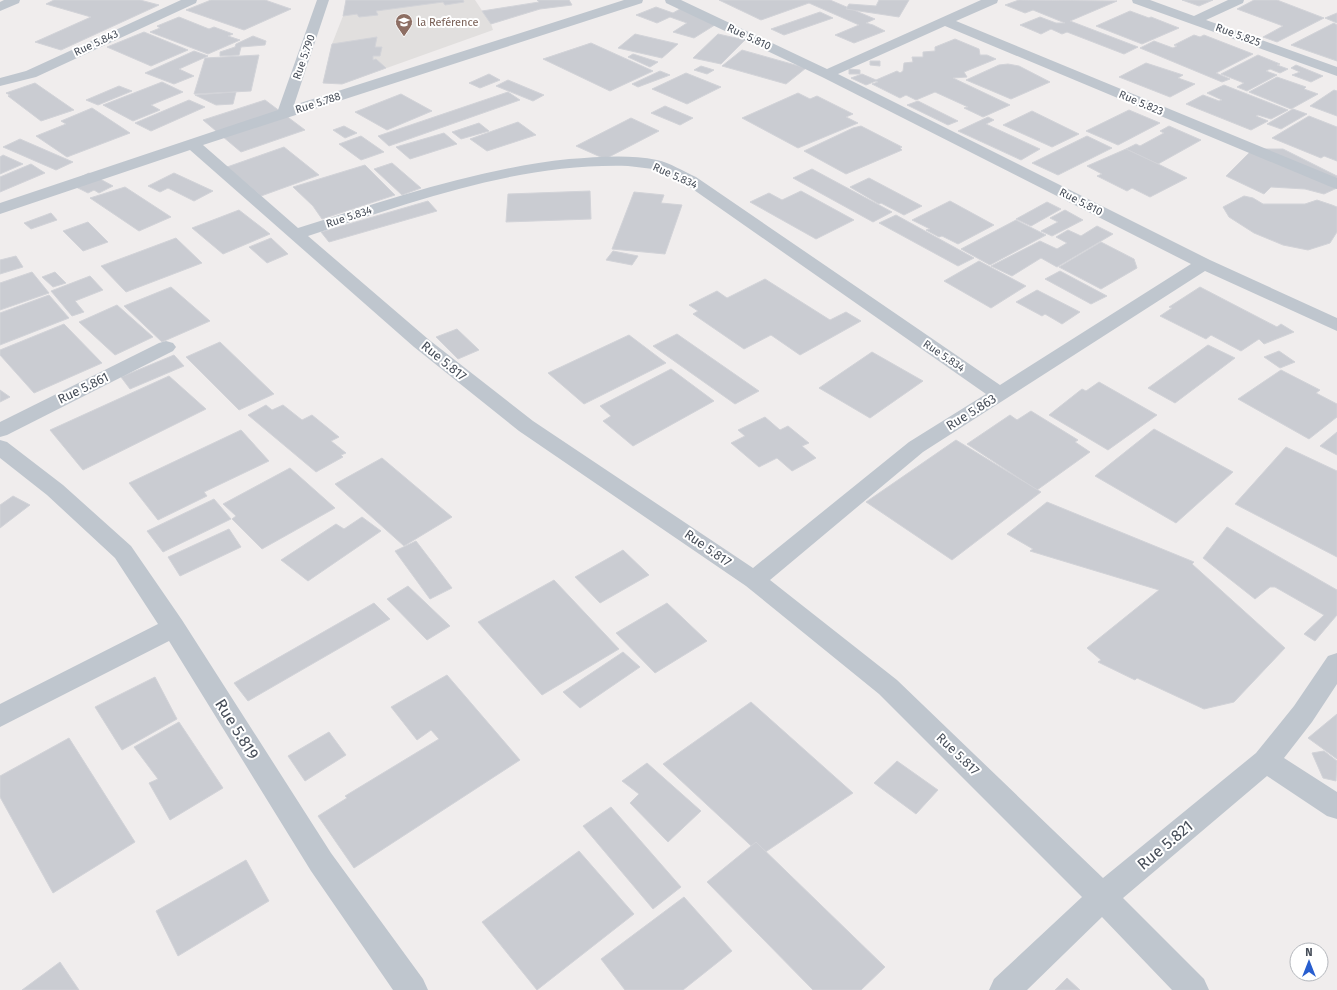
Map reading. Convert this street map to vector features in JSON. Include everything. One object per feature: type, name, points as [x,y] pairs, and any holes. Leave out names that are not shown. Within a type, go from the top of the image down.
[{"type":"street","points":[[0,7],[14,0]]},
{"type":"street","name":"Rue 5.843","points":[[0,82],[31,74],[191,0]]},
{"type":"street","name":"Rue 5.790","points":[[284,113],[323,0]]},
{"type":"street","name":"Rue 5.788","points":[[0,209],[604,4],[637,0]]},
{"type":"street","name":"Rue 5.810","points":[[671,0],[827,74],[1204,264],[1329,322]]},
{"type":"street","points":[[827,74],[992,0]]},
{"type":"street","name":"Rue 5.825","points":[[1138,0],[1337,72]]},
{"type":"street","points":[[1196,20],[1238,0]]},
{"type":"street","name":"Rue 5.823","points":[[945,21],[1337,184]]},
{"type":"street","name":"Rue 5.817","points":[[192,144],[421,343],[526,426],[709,548],[754,580],[888,687],[1102,897],[1193,990]]},
{"type":"street","name":"Rue 5.834","points":[[296,234],[420,195],[505,172],[559,164],[625,160],[658,166],[696,184],[1000,394]]},
{"type":"street","name":"Rue 5.863","points":[[754,580],[916,447],[1204,264]]},
{"type":"street","points":[[1329,322],[1337,307]]},
{"type":"street","name":"Rue 5.861","points":[[0,430],[166,347]]},
{"type":"street","name":"Rue 5.819","points":[[0,447],[55,490],[123,552],[173,627],[320,862],[412,990]]},
{"type":"street","points":[[0,716],[173,627]]},
{"type":"street","name":"Rue 5.821","points":[[1006,990],[1102,897],[1266,761],[1303,714],[1337,663]]},
{"type":"street","points":[[1266,761],[1337,807]]},
{"type":"shaded area","name":"la Reférence","points":[[346,0],[475,0],[491,24],[493,30],[342,84],[323,83],[332,44],[343,16]]},
{"type":"building","points":[[54,0],[140,0],[159,5],[61,50],[35,42],[91,17],[46,4]]},
{"type":"building","points":[[211,0],[265,0],[291,9],[244,30],[186,10]]},
{"type":"building","points":[[346,0],[463,0],[464,2],[445,5],[443,2],[376,11],[378,15],[359,17],[357,14],[343,16]]},
{"type":"building","points":[[537,0],[569,0],[572,5],[540,9],[491,24],[482,11],[539,2]]},
{"type":"building","points":[[719,0],[830,0],[875,19],[866,23],[885,31],[854,43],[835,35],[859,25],[809,3],[761,20]]},
{"type":"building","points":[[879,0],[909,0],[899,17],[846,9],[849,4],[876,6]]},
{"type":"building","points":[[1019,0],[1117,1],[1070,21],[1138,47],[1124,54],[1067,32],[1062,34],[1051,29],[1041,34],[1020,25],[1040,17],[1056,23],[1065,23],[1033,10],[1025,13],[1005,5]]},
{"type":"building","points":[[1182,0],[1213,0],[1199,6]]},
{"type":"building","points":[[1254,0],[1277,0],[1324,18],[1277,42],[1263,37],[1283,26],[1237,9]]},
{"type":"building","points":[[656,7],[673,13],[680,9],[718,23],[694,38],[673,32],[687,23],[670,17],[657,23],[636,15]]},
{"type":"building","points":[[1130,11],[1149,18],[1151,17],[1179,28],[1142,44],[1096,26]]},
{"type":"building","points":[[820,12],[833,18],[784,35],[771,29]]},
{"type":"building","points":[[1337,13],[1337,23],[1325,18]]},
{"type":"building","points":[[179,17],[209,29],[214,27],[233,34],[228,36],[240,40],[208,54],[150,32],[160,28],[157,26]]},
{"type":"building","points":[[1334,23],[1337,25],[1337,61],[1291,45]]},
{"type":"building","points":[[144,32],[188,50],[151,66],[107,47]]},
{"type":"building","points":[[635,34],[678,44],[662,58],[618,48]]},
{"type":"building","points":[[718,34],[745,40],[721,64],[693,58]]},
{"type":"building","points":[[1194,35],[1200,37],[1204,35],[1253,54],[1216,73],[1230,79],[1222,82],[1140,48],[1154,41],[1173,48],[1177,46],[1174,45]]},
{"type":"building","points":[[253,36],[266,41],[265,45],[241,47],[239,55],[220,56],[220,52],[235,47],[236,44]]},
{"type":"building","points":[[377,37],[375,47],[382,47],[380,56],[373,56],[373,60],[376,59],[386,68],[342,84],[323,83],[332,44]]},
{"type":"building","points":[[955,39],[979,49],[980,55],[987,55],[996,59],[964,72],[967,77],[953,78],[1010,105],[983,117],[964,108],[968,107],[935,92],[916,100],[906,95],[900,98],[872,84],[878,82],[876,81],[866,85],[851,78],[862,74],[876,80],[897,71],[900,73],[903,71],[904,63],[913,62],[912,57],[923,57],[923,52],[935,51],[935,47]]},
{"type":"building","points":[[591,43],[653,71],[610,91],[543,59]]},
{"type":"building","points":[[742,50],[806,68],[786,84],[722,66]]},
{"type":"building","points":[[194,51],[208,56],[179,69],[194,76],[174,84],[145,73]]},
{"type":"building","points":[[633,54],[658,62],[650,67],[628,57]]},
{"type":"building","points":[[259,55],[251,91],[194,94],[205,58]]},
{"type":"building","points":[[1258,55],[1288,69],[1280,73],[1270,69],[1266,71],[1277,75],[1247,91],[1237,87],[1244,83],[1221,74]]},
{"type":"building","points":[[870,61],[880,61],[880,66],[870,65]]},
{"type":"building","points":[[1146,63],[1183,75],[1178,78],[1195,84],[1170,97],[1119,77]]},
{"type":"building","points":[[1008,64],[1019,66],[1050,82],[1011,99],[966,80],[999,65]]},
{"type":"building","points":[[1296,65],[1323,76],[1311,82],[1292,75],[1300,72],[1291,68]]},
{"type":"building","points":[[701,66],[714,70],[707,74],[694,70]]},
{"type":"building","points":[[849,69],[860,70],[860,74],[849,74]]},
{"type":"building","points":[[660,71],[670,75],[638,87],[632,84]]},
{"type":"building","points":[[686,73],[721,87],[687,104],[652,89]]},
{"type":"building","points":[[489,74],[500,80],[480,88],[469,83]]},
{"type":"building","points":[[1277,77],[1306,87],[1304,89],[1318,94],[1291,109],[1249,92]]},
{"type":"building","points":[[508,80],[544,95],[533,101],[496,86]]},
{"type":"building","points":[[162,82],[183,92],[151,105],[160,110],[133,121],[103,105]]},
{"type":"building","points":[[35,83],[74,110],[41,121],[6,93]]},
{"type":"building","points":[[1224,85],[1288,110],[1271,119],[1258,115],[1256,116],[1268,121],[1251,130],[1186,104],[1203,95],[1219,101],[1222,100],[1207,93]]},
{"type":"building","points":[[119,86],[132,91],[98,105],[86,100]]},
{"type":"building","points":[[1334,90],[1337,91],[1337,116],[1310,106]]},
{"type":"building","points":[[236,92],[233,104],[216,105],[195,95]]},
{"type":"building","points":[[508,92],[520,100],[389,146],[378,136]]},
{"type":"building","points":[[798,93],[810,99],[817,96],[853,114],[846,117],[858,123],[798,148],[742,118]]},
{"type":"building","points":[[401,94],[432,111],[387,130],[355,112]]},
{"type":"building","points":[[189,100],[205,107],[151,131],[135,123]]},
{"type":"building","points":[[265,100],[305,130],[241,152],[203,120]]},
{"type":"building","points":[[918,101],[958,121],[948,125],[907,105]]},
{"type":"building","points":[[665,106],[693,118],[680,125],[651,113]]},
{"type":"building","points":[[92,108],[130,133],[67,157],[36,136],[66,124],[61,121]]},
{"type":"building","points":[[1293,109],[1307,114],[1281,129],[1267,124]]},
{"type":"building","points":[[1129,110],[1160,123],[1118,145],[1086,131]]},
{"type":"building","points":[[1032,111],[1079,134],[1052,147],[1003,125]]},
{"type":"building","points":[[1309,116],[1337,127],[1337,161],[1324,156],[1321,158],[1272,138]]},
{"type":"building","points":[[988,117],[994,120],[986,124],[1040,149],[1021,160],[958,131]]},
{"type":"building","points":[[631,118],[659,131],[605,159],[576,146]]},
{"type":"building","points":[[518,122],[536,135],[487,151],[470,139]]},
{"type":"building","points":[[479,123],[489,131],[461,139],[452,132]]},
{"type":"building","points":[[344,126],[357,133],[345,138],[333,130]]},
{"type":"building","points":[[861,126],[902,147],[900,148],[902,150],[846,174],[804,151],[853,128]]},
{"type":"building","points":[[1169,126],[1201,140],[1158,164],[1126,149],[1136,144],[1140,146],[1164,133],[1160,131]]},
{"type":"building","points":[[444,133],[457,144],[410,159],[396,147]]},
{"type":"building","points":[[361,136],[384,152],[361,160],[339,144]]},
{"type":"building","points":[[1087,136],[1112,148],[1058,175],[1032,163]]},
{"type":"building","points":[[20,139],[73,162],[56,170],[3,147]]},
{"type":"building","points":[[284,147],[319,175],[261,196],[227,167]]},
{"type":"building","points":[[1126,149],[1187,178],[1150,197],[1132,188],[1127,191],[1097,176],[1102,174],[1087,166]]},
{"type":"building","points":[[1253,149],[1283,149],[1337,176],[1337,188],[1324,194],[1305,189],[1271,187],[1264,194],[1226,176]]},
{"type":"building","points":[[3,155],[23,164],[0,174],[0,157]]},
{"type":"building","points":[[392,163],[421,188],[402,195],[374,169]]},
{"type":"building","points":[[31,164],[45,173],[0,192],[0,177]]},
{"type":"building","points":[[365,165],[395,195],[322,219],[313,206],[293,187]]},
{"type":"building","points":[[812,169],[892,212],[873,222],[793,178]]},
{"type":"building","points":[[89,173],[113,186],[99,193],[94,190],[88,193],[68,183]]},
{"type":"building","points":[[174,173],[213,191],[194,201],[168,188],[160,192],[148,186]]},
{"type":"building","points":[[869,178],[922,206],[904,215],[881,203],[879,204],[850,187]]},
{"type":"building","points":[[125,187],[171,217],[139,231],[90,198]]},
{"type":"building","points":[[590,191],[591,219],[506,222],[508,194]]},
{"type":"building","points":[[801,191],[854,220],[816,239],[750,202],[769,193],[782,200]]},
{"type":"building","points":[[634,192],[664,195],[661,203],[682,205],[665,254],[612,249]]},
{"type":"building","points":[[1244,196],[1253,198],[1263,204],[1305,204],[1317,200],[1332,205],[1337,207],[1337,232],[1330,243],[1308,250],[1283,245],[1254,233],[1229,217],[1223,207]]},
{"type":"building","points":[[428,201],[437,211],[329,242],[321,232]]},
{"type":"building","points":[[950,201],[994,225],[958,244],[942,236],[939,237],[926,230],[930,229],[912,220]]},
{"type":"building","points":[[1047,202],[1061,209],[1031,226],[1016,219]]},
{"type":"building","points":[[239,210],[270,234],[223,254],[192,228]]},
{"type":"building","points":[[1065,210],[1083,220],[1052,236],[1041,231],[1058,222],[1050,218]]},
{"type":"building","points":[[51,213],[57,220],[31,229],[24,223]]},
{"type":"building","points":[[896,215],[974,258],[958,266],[879,223]]},
{"type":"building","points":[[1016,220],[1046,235],[990,265],[961,249]]},
{"type":"building","points":[[88,222],[108,242],[83,251],[63,231]]},
{"type":"building","points":[[1097,226],[1113,234],[1057,267],[1041,258],[1012,276],[991,266],[1040,241],[1057,249],[1067,243],[1056,237],[1068,230],[1081,236]]},
{"type":"building","points":[[176,238],[202,263],[126,292],[101,266]]},
{"type":"building","points":[[271,238],[288,254],[267,263],[249,247]]},
{"type":"building","points":[[1101,242],[1134,259],[1137,268],[1101,289],[1059,267]]},
{"type":"building","points":[[613,251],[638,256],[632,265],[606,260]]},
{"type":"building","points":[[16,256],[23,267],[0,274],[0,260]]},
{"type":"building","points":[[979,261],[1026,286],[991,308],[944,281]]},
{"type":"building","points":[[1060,271],[1107,296],[1091,304],[1045,279]]},
{"type":"building","points":[[32,272],[49,293],[0,310],[0,283]]},
{"type":"building","points":[[55,272],[66,283],[53,287],[42,277]]},
{"type":"building","points":[[90,276],[103,290],[75,301],[84,312],[72,316],[51,291]]},
{"type":"building","points":[[765,279],[830,320],[846,312],[861,321],[800,355],[771,335],[744,349],[693,314],[698,311],[689,305],[717,291],[727,298]]},
{"type":"building","points":[[171,287],[210,321],[162,342],[124,306]]},
{"type":"building","points":[[1200,287],[1277,327],[1281,324],[1294,332],[1264,344],[1259,339],[1241,351],[1211,335],[1206,339],[1160,316],[1172,308],[1169,307]]},
{"type":"building","points":[[1037,290],[1080,312],[1062,324],[1045,314],[1042,316],[1016,302]]},
{"type":"building","points":[[49,295],[69,318],[0,345],[0,313]]},
{"type":"building","points":[[117,305],[153,337],[115,355],[79,322]]},
{"type":"building","points":[[64,324],[102,363],[34,393],[0,355],[0,350]]},
{"type":"building","points":[[457,329],[479,350],[458,359],[436,337]]},
{"type":"building","points":[[677,334],[759,391],[735,404],[653,346]]},
{"type":"building","points":[[629,335],[666,363],[584,404],[548,373]]},
{"type":"building","points":[[220,342],[274,394],[239,410],[186,357]]},
{"type":"building","points":[[1208,345],[1235,358],[1175,403],[1148,388]]},
{"type":"building","points":[[1279,351],[1295,362],[1280,368],[1264,357]]},
{"type":"building","points":[[872,352],[923,381],[870,418],[819,388]]},
{"type":"building","points":[[174,355],[184,366],[130,389],[121,377]]},
{"type":"building","points":[[671,369],[714,401],[633,446],[603,421],[611,416],[600,406]]},
{"type":"building","points":[[1281,370],[1320,390],[1316,393],[1337,404],[1337,417],[1309,439],[1238,399]]},
{"type":"building","points":[[169,376],[206,409],[83,470],[50,430]]},
{"type":"building","points":[[1099,382],[1157,415],[1108,450],[1049,415],[1082,389],[1086,391]]},
{"type":"building","points":[[0,390],[10,397],[0,402]]},
{"type":"building","points":[[266,405],[272,410],[283,405],[302,420],[312,415],[339,437],[331,441],[346,453],[341,455],[343,457],[316,472],[248,415]]},
{"type":"building","points":[[1031,411],[1078,440],[1075,442],[1090,452],[1037,490],[967,444],[1010,415],[1017,420]]},
{"type":"building","points":[[765,417],[780,430],[788,426],[809,443],[802,446],[816,458],[792,471],[777,458],[759,467],[731,443],[745,436],[738,430]]},
{"type":"building","points":[[1154,429],[1233,472],[1176,523],[1095,476]]},
{"type":"building","points":[[241,430],[269,461],[204,492],[207,496],[158,520],[129,483]]},
{"type":"building","points":[[1337,432],[1337,455],[1320,446]]},
{"type":"building","points":[[956,440],[1041,492],[952,560],[866,502]]},
{"type":"building","points":[[1286,447],[1337,471],[1337,557],[1235,504]]},
{"type":"building","points":[[382,458],[452,517],[404,546],[335,484]]},
{"type":"building","points":[[290,468],[335,508],[262,549],[232,519],[236,516],[223,504]]},
{"type":"building","points":[[13,496],[30,505],[0,528],[0,505]]},
{"type":"building","points":[[214,499],[231,519],[163,552],[147,531]]},
{"type":"building","points":[[1047,502],[1194,562],[1192,564],[1285,648],[1234,702],[1204,709],[1137,678],[1135,680],[1098,662],[1101,660],[1087,648],[1159,590],[1030,551],[1033,549],[1007,534]]},
{"type":"building","points":[[362,517],[381,531],[308,581],[281,560],[336,524],[344,529]]},
{"type":"building","points":[[1227,527],[1337,590],[1337,615],[1315,641],[1304,634],[1324,615],[1275,587],[1270,587],[1255,599],[1203,558]]},
{"type":"building","points":[[229,529],[241,547],[180,576],[168,557]]},
{"type":"building","points":[[416,541],[452,588],[430,599],[395,551]]},
{"type":"building","points":[[623,550],[649,575],[600,603],[575,577]]},
{"type":"building","points":[[554,580],[619,649],[542,695],[478,622]]},
{"type":"building","points":[[408,586],[450,626],[427,640],[387,599]]},
{"type":"building","points":[[374,603],[390,619],[248,701],[234,683]]},
{"type":"building","points":[[667,603],[707,641],[655,673],[616,633]]},
{"type":"building","points":[[623,652],[640,667],[580,708],[563,692]]},
{"type":"building","points":[[447,675],[520,760],[354,868],[318,816],[347,798],[345,796],[439,739],[431,730],[417,740],[391,707]]},
{"type":"building","points":[[155,677],[177,719],[122,750],[95,707]]},
{"type":"building","points":[[751,702],[853,793],[761,855],[663,764]]},
{"type":"building","points":[[1337,714],[1337,759],[1308,738]]},
{"type":"building","points":[[179,722],[223,788],[170,820],[149,783],[158,779],[134,747]]},
{"type":"building","points":[[329,732],[346,755],[305,781],[288,756]]},
{"type":"building","points":[[69,738],[135,842],[53,893],[0,797],[0,776]]},
{"type":"building","points":[[1324,751],[1337,761],[1336,781],[1323,778],[1312,753]]},
{"type":"building","points":[[897,761],[938,790],[916,814],[874,783]]},
{"type":"building","points":[[647,763],[701,811],[668,842],[630,803],[639,794],[622,781]]},
{"type":"building","points":[[611,807],[681,887],[653,909],[583,826]]},
{"type":"building","points":[[756,842],[885,967],[861,990],[813,990],[707,882]]},
{"type":"building","points":[[579,851],[634,914],[537,990],[482,922]]},
{"type":"building","points":[[246,860],[269,901],[178,956],[156,911]]},
{"type":"building","points":[[684,897],[732,951],[683,990],[625,990],[601,959]]},
{"type":"building","points":[[60,962],[79,990],[22,990]]},
{"type":"building","points":[[1067,978],[1080,990],[1055,990]]},
{"type":"place","name":"la Reférence","points":[[404,37]]}]
